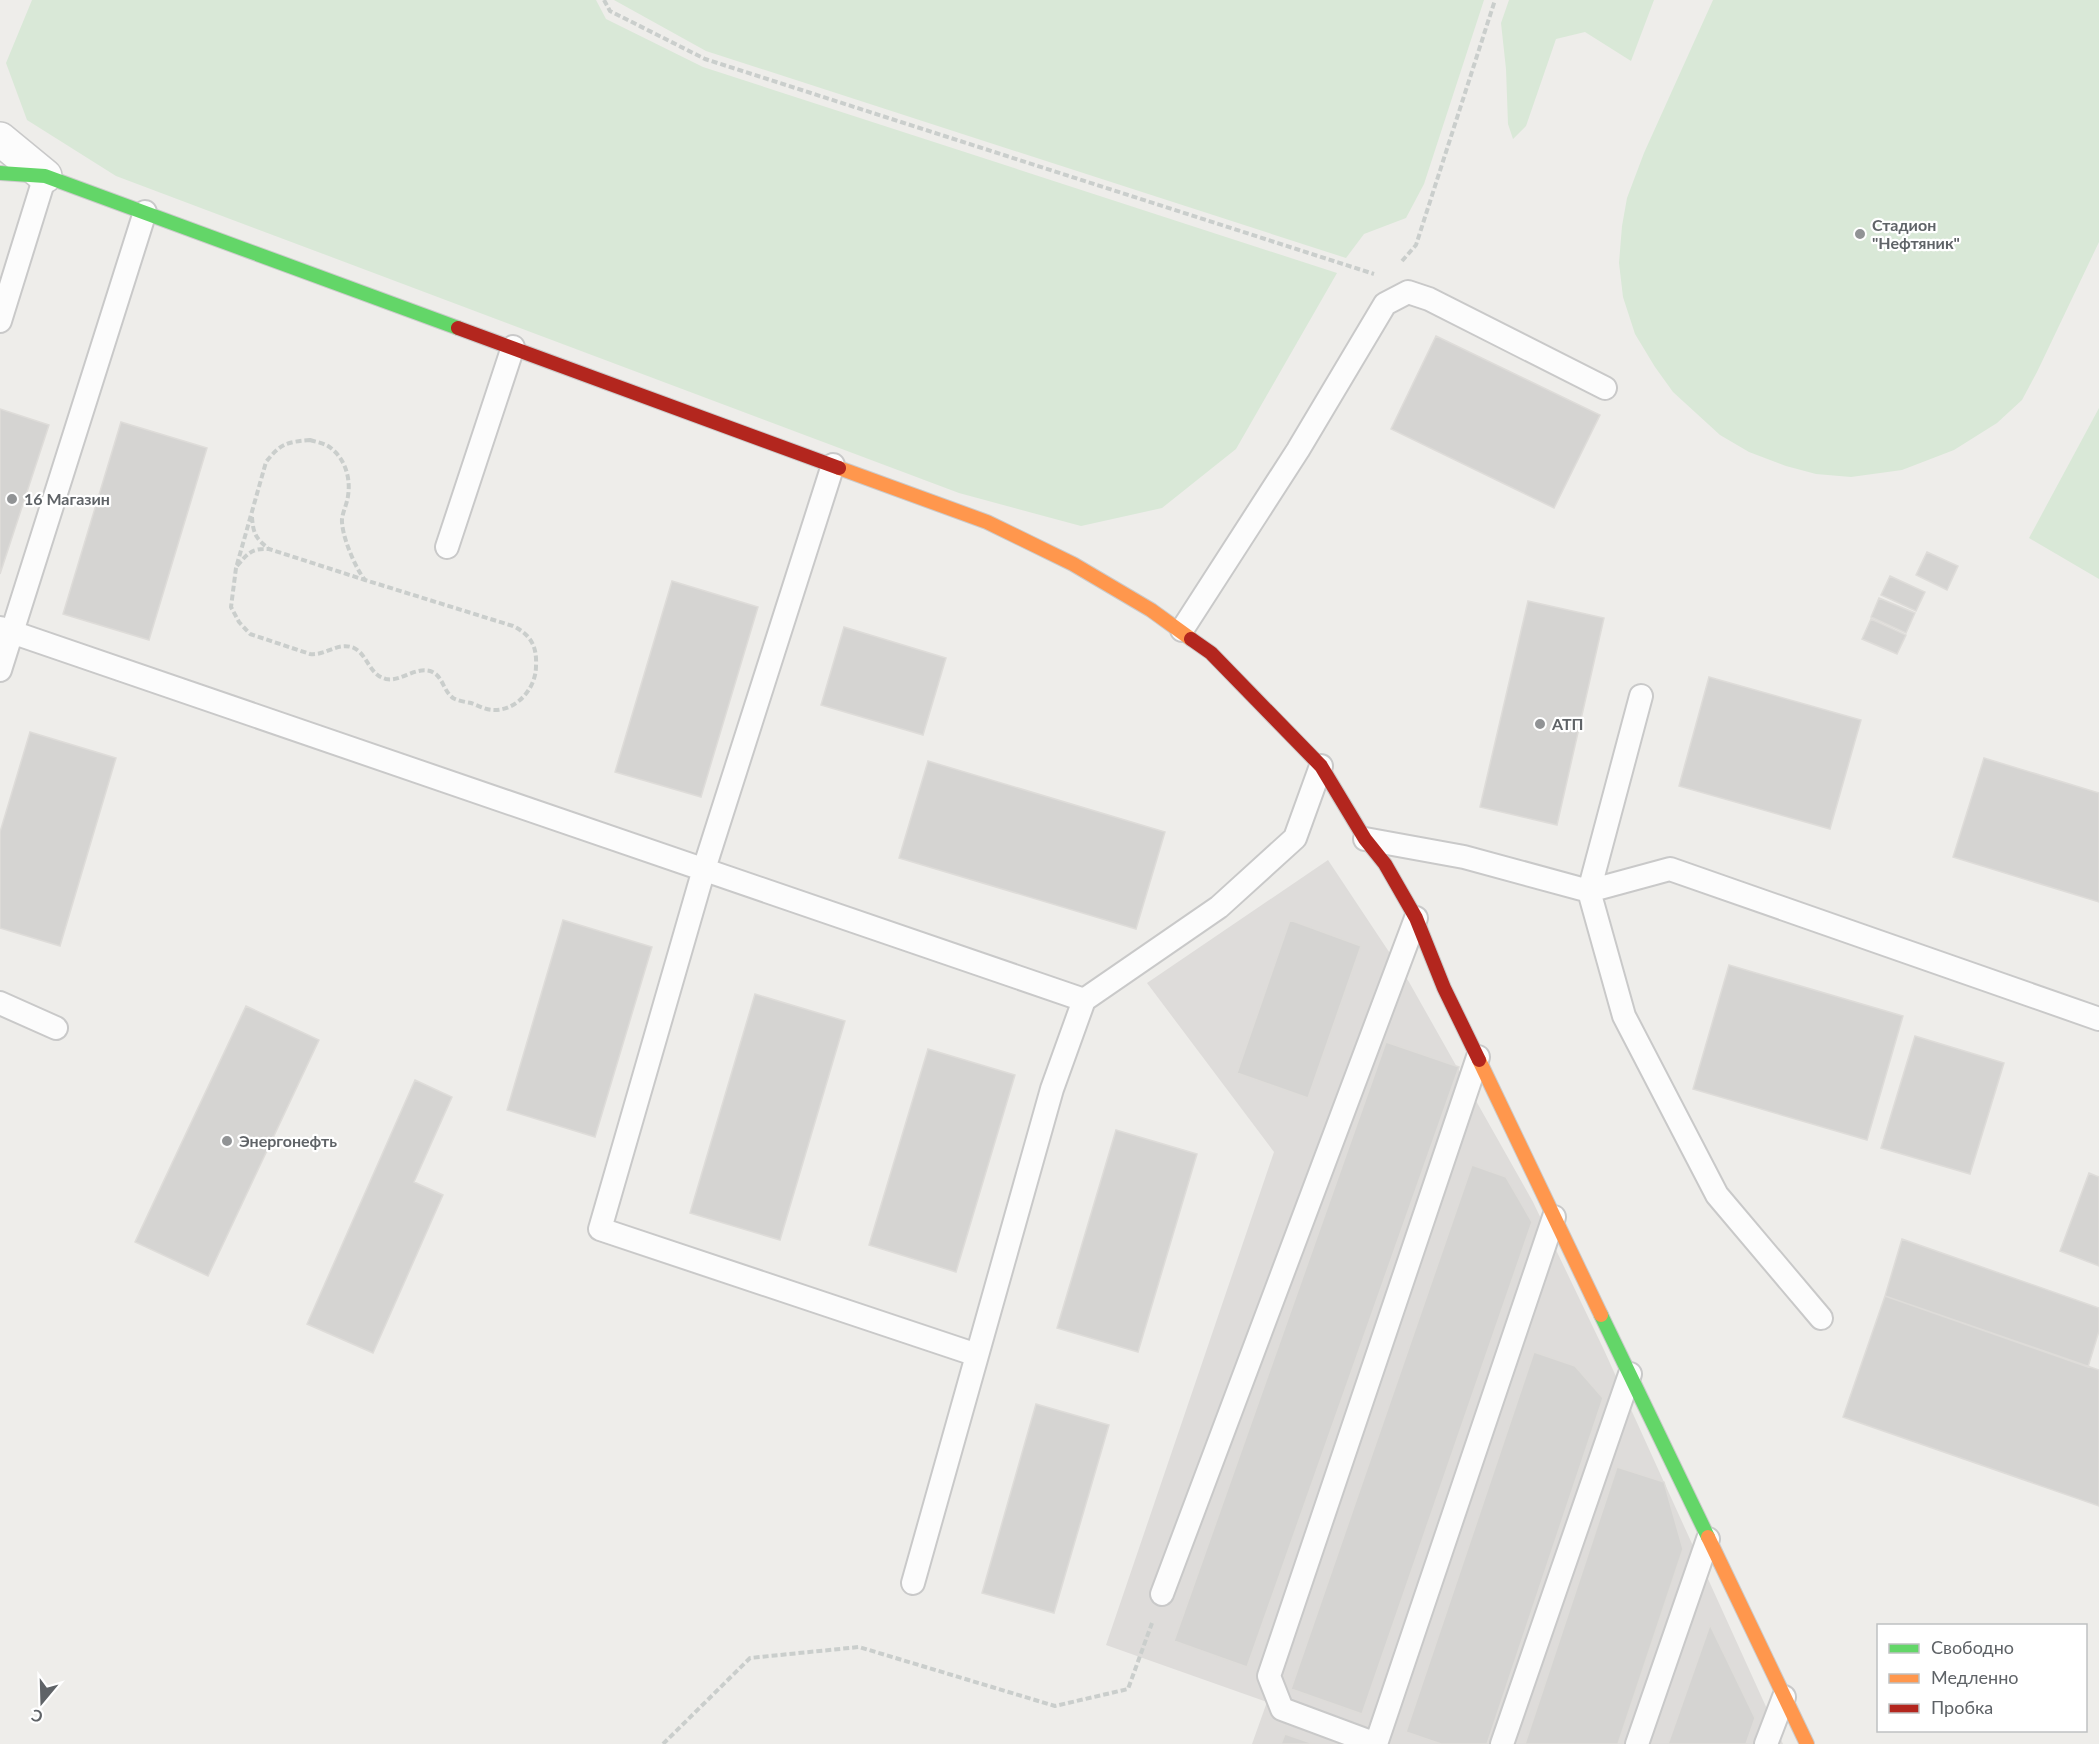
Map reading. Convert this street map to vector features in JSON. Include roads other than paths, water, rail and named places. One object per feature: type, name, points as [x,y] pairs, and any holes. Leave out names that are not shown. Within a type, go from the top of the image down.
[{"type":"street","points":[[0,138],[45,176]]},
{"type":"street","points":[[0,173],[45,176],[987,522],[1073,564],[1182,630],[1211,652],[1321,766],[1365,839],[1385,864],[1416,918],[1444,988],[1807,1744]]},
{"type":"lane","points":[[0,321],[45,176]]},
{"type":"lane","points":[[0,670],[6,630],[145,212]]},
{"type":"lane","points":[[1182,630],[1298,450],[1385,304],[1408,292],[1429,299],[1605,388]]},
{"type":"lane","points":[[447,547],[513,347]]},
{"type":"lane","points":[[833,465],[704,869],[600,1229],[977,1355]]},
{"type":"lane","points":[[6,630],[1084,1000]]},
{"type":"lane","points":[[1641,696],[1589,891],[1624,1016],[1717,1195],[1821,1318]]},
{"type":"lane","points":[[913,1583],[1052,1089],[1084,1000],[1219,907],[1295,838],[1321,766]]},
{"type":"lane","points":[[1365,839],[1464,857],[1589,891],[1670,869],[2099,1019]]},
{"type":"lane","points":[[1162,1594],[1416,918]]},
{"type":"lane","points":[[0,1003],[56,1028]]},
{"type":"lane","points":[[1478,1057],[1269,1676],[1282,1709],[1376,1744],[1554,1217]]},
{"type":"lane","points":[[1502,1744],[1630,1374]]},
{"type":"lane","points":[[1637,1744],[1708,1539]]},
{"type":"lane","points":[[1766,1744],[1785,1696]]},
{"type":"place","name":"Стадион \"Нефтяник\"","points":[[1860,234]]},
{"type":"place","name":"16 Магазин","points":[[12,499]]},
{"type":"place","name":"АТП","points":[[1540,724]]},
{"type":"place","name":"Энергонефть","points":[[227,1141]]}]
